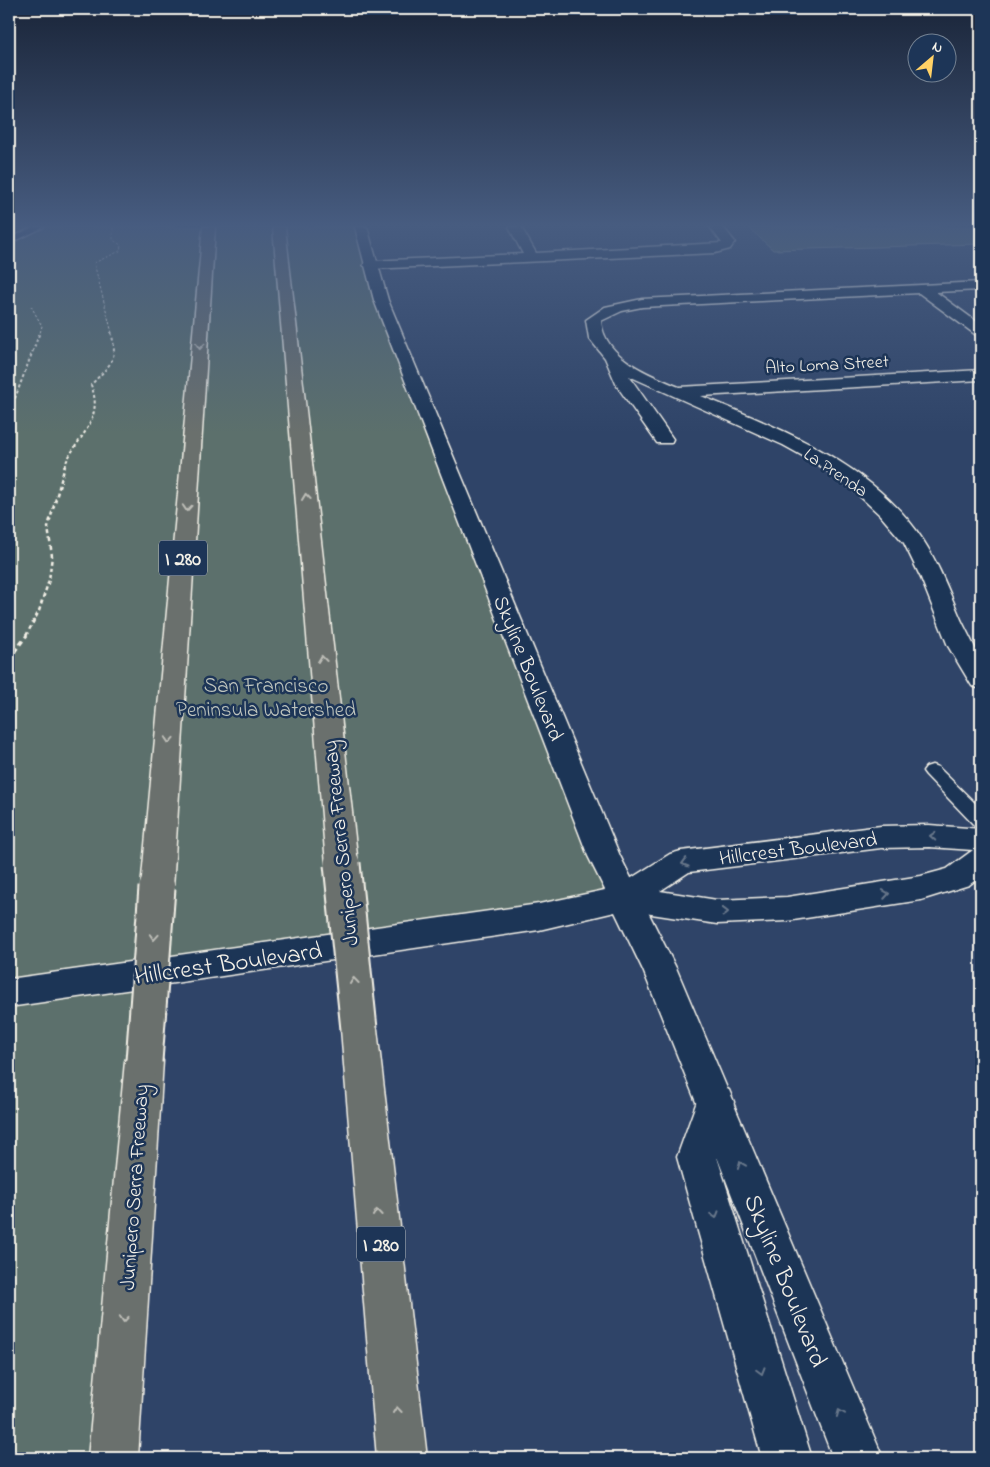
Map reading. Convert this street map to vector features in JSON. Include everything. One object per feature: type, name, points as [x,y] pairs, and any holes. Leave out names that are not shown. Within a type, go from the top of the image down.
[{"type":"highway","name":"Junipero Serra Freeway","points":[[113,1458],[204,295]]},
{"type":"highway","name":"Junipero Serra Freeway","points":[[286,295],[402,1458]]},
{"type":"street","name":"Skyline Boulevard","points":[[381,295],[396,338],[604,856],[660,970],[858,1458]]},
{"type":"street","name":"La Prenda","points":[[664,439],[625,386],[608,351],[592,329],[593,320],[603,312],[621,305],[800,295]]},
{"type":"street","points":[[931,295],[981,332]]},
{"type":"street","name":"La Prenda","points":[[608,351],[626,368],[675,392],[779,436],[818,457],[855,482],[888,510],[913,541],[932,576],[959,643],[981,680]]},
{"type":"street","name":"Alto Loma Street","points":[[675,392],[981,375]]},
{"type":"street","name":"Hillcrest Boulevard","points":[[625,898],[681,862],[881,837],[929,836],[981,840]]},
{"type":"street","name":"Hillcrest Boulevard","points":[[9,993],[539,916],[625,898],[717,912],[787,909],[921,888],[958,877],[981,859]]},
{"type":"street","name":"Skyline Boulevard","points":[[715,1102],[697,1156],[787,1458]]},
{"type":"lane","points":[[932,771],[981,820]]},
{"type":"path","points":[[9,659],[20,646],[50,579],[52,556],[47,534],[48,527],[67,459],[88,427],[95,410],[96,404],[91,385],[115,357],[116,351],[102,295]]},
{"type":"path","points":[[9,414],[28,368],[42,326],[32,306]]},
{"type":"green space","name":"San Francisco Peninsula Watershed","points":[[9,295],[383,295],[636,907],[151,973],[113,1458],[9,1458]]}]
